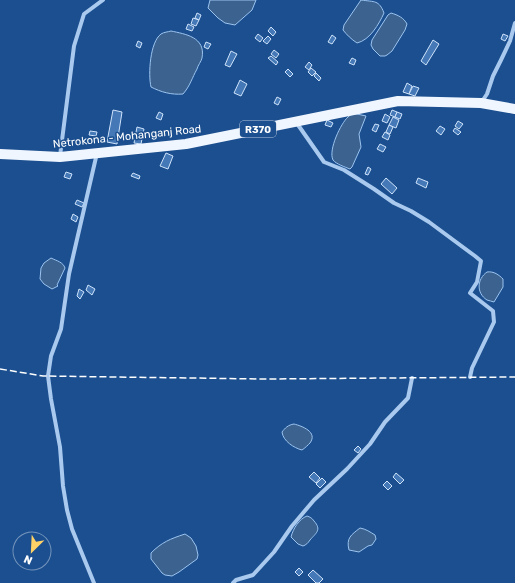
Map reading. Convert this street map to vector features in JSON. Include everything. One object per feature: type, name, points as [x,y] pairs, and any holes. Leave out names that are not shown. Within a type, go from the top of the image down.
[{"type":"main road","name":"Netrokona - Mohanganj Road","points":[[0,154],[60,157],[186,144],[398,101],[481,103],[515,109]]},
{"type":"street","points":[[60,157],[74,46],[84,14],[103,0]]},
{"type":"street","points":[[481,103],[487,94],[493,76],[510,40],[515,23]]},
{"type":"street","points":[[296,122],[324,162],[344,170],[394,203],[429,222],[481,261],[477,282],[470,293],[493,311],[494,322],[472,368],[470,377]]},
{"type":"street","points":[[94,583],[72,529],[67,510],[63,486],[60,447],[48,376],[51,356],[61,329],[69,274],[97,153]]},
{"type":"street","points":[[233,583],[236,580],[253,575],[274,552],[292,526],[310,505],[370,444],[385,422],[408,398],[412,378]]},
{"type":"water","points":[[210,0],[256,0],[252,10],[235,25],[225,23],[208,8]]},
{"type":"water","points":[[361,0],[376,2],[384,13],[377,27],[370,35],[366,39],[357,43],[343,30],[344,25]]},
{"type":"water","points":[[391,13],[400,17],[407,24],[392,51],[385,56],[380,56],[371,45],[372,40],[388,15]]},
{"type":"water","points":[[171,31],[188,35],[198,41],[201,45],[201,61],[183,94],[166,93],[151,87],[150,67],[154,44],[161,34]]},
{"type":"water","points":[[357,114],[366,116],[359,134],[361,147],[350,169],[333,160],[332,150],[336,137],[345,120],[350,115]]},
{"type":"water","points":[[51,258],[61,263],[65,268],[57,285],[58,286],[52,289],[44,284],[40,279],[41,268],[44,263]]},
{"type":"water","points":[[487,272],[494,273],[503,279],[503,287],[494,302],[483,297],[479,286],[481,278]]},
{"type":"water","points":[[294,424],[308,430],[312,436],[310,443],[302,450],[289,444],[284,438],[282,432],[288,426]]},
{"type":"water","points":[[307,516],[313,520],[318,529],[303,546],[298,544],[291,537],[301,519]]},
{"type":"water","points":[[360,528],[375,535],[376,539],[372,545],[359,552],[349,550],[348,542],[350,537]]},
{"type":"water","points":[[185,534],[191,538],[196,546],[198,555],[197,559],[172,576],[165,575],[151,559],[151,553],[166,541]]},
{"type":"building","points":[[197,13],[201,15],[199,20],[195,18]]},
{"type":"building","points":[[193,18],[199,20],[196,26],[191,24]]},
{"type":"building","points":[[188,24],[194,27],[192,31],[186,29]]},
{"type":"building","points":[[271,27],[276,32],[273,36],[268,31]]},
{"type":"building","points":[[258,34],[263,38],[260,42],[255,38]]},
{"type":"building","points":[[503,34],[508,36],[505,41],[501,39]]},
{"type":"building","points":[[332,35],[336,38],[332,44],[328,42]]},
{"type":"building","points":[[268,36],[271,39],[267,44],[263,41]]},
{"type":"building","points":[[433,40],[439,44],[426,65],[421,61]]},
{"type":"building","points":[[138,41],[142,43],[140,48],[136,46]]},
{"type":"building","points":[[206,42],[211,44],[208,49],[204,47]]},
{"type":"building","points":[[274,50],[279,54],[276,58],[271,54]]},
{"type":"building","points":[[231,51],[237,54],[230,67],[225,65]]},
{"type":"building","points":[[271,56],[278,62],[276,65],[268,58]]},
{"type":"building","points":[[352,58],[356,60],[354,65],[349,63]]},
{"type":"building","points":[[309,62],[312,65],[309,70],[305,67]]},
{"type":"building","points":[[311,68],[316,72],[312,76],[308,72]]},
{"type":"building","points":[[288,69],[293,74],[290,77],[285,72]]},
{"type":"building","points":[[316,73],[321,78],[319,81],[314,76]]},
{"type":"building","points":[[240,80],[247,84],[241,96],[234,93]]},
{"type":"building","points":[[407,83],[412,86],[409,94],[403,92]]},
{"type":"building","points":[[413,86],[419,88],[415,96],[409,94]]},
{"type":"building","points":[[277,97],[281,99],[278,105],[274,103]]},
{"type":"building","points":[[113,110],[122,112],[117,144],[107,142]]},
{"type":"building","points":[[392,110],[397,112],[395,117],[390,115]]},
{"type":"building","points":[[159,112],[163,114],[161,120],[156,118]]},
{"type":"building","points":[[397,112],[402,114],[400,119],[395,117]]},
{"type":"building","points":[[385,114],[390,117],[387,123],[382,121]]},
{"type":"building","points":[[393,117],[399,120],[396,128],[389,125]]},
{"type":"building","points":[[327,120],[333,123],[331,127],[325,125]]},
{"type":"building","points":[[458,121],[463,124],[459,129],[455,126]]},
{"type":"building","points":[[375,124],[379,125],[376,132],[372,130]]},
{"type":"building","points":[[389,125],[393,127],[390,134],[386,132]]},
{"type":"building","points":[[440,126],[445,129],[441,135],[436,131]]},
{"type":"building","points":[[137,127],[144,129],[141,144],[134,143]]},
{"type":"building","points":[[455,128],[461,132],[458,135],[453,131]]},
{"type":"building","points":[[90,131],[97,132],[96,136],[89,135]]},
{"type":"building","points":[[385,132],[390,135],[388,140],[382,137]]},
{"type":"building","points":[[380,144],[386,147],[383,152],[377,149]]},
{"type":"building","points":[[166,153],[173,156],[168,169],[160,166]]},
{"type":"building","points":[[368,167],[371,169],[368,175],[365,174]]},
{"type":"building","points":[[66,172],[72,174],[70,179],[64,177]]},
{"type":"building","points":[[133,173],[140,176],[139,179],[131,176]]},
{"type":"building","points":[[386,178],[397,188],[392,194],[381,184]]},
{"type":"building","points":[[418,178],[428,182],[426,188],[416,183]]},
{"type":"building","points":[[77,200],[84,203],[82,207],[75,204]]},
{"type":"building","points":[[73,214],[78,217],[76,222],[71,219]]},
{"type":"building","points":[[88,285],[95,289],[92,295],[86,290]]},
{"type":"building","points":[[79,289],[84,292],[80,299],[77,296]]},
{"type":"building","points":[[358,446],[361,449],[358,453],[354,450]]},
{"type":"building","points":[[314,472],[320,478],[316,483],[309,477]]},
{"type":"building","points":[[396,473],[404,480],[400,484],[393,477]]},
{"type":"building","points":[[322,478],[326,482],[320,488],[316,484]]},
{"type":"building","points":[[387,481],[392,486],[388,490],[383,485]]},
{"type":"building","points":[[299,568],[303,572],[299,576],[295,572]]},
{"type":"building","points":[[313,570],[323,579],[319,583],[316,583],[308,575]]},
{"type":"railway","points":[[0,369],[43,376],[264,379],[515,377]]}]
